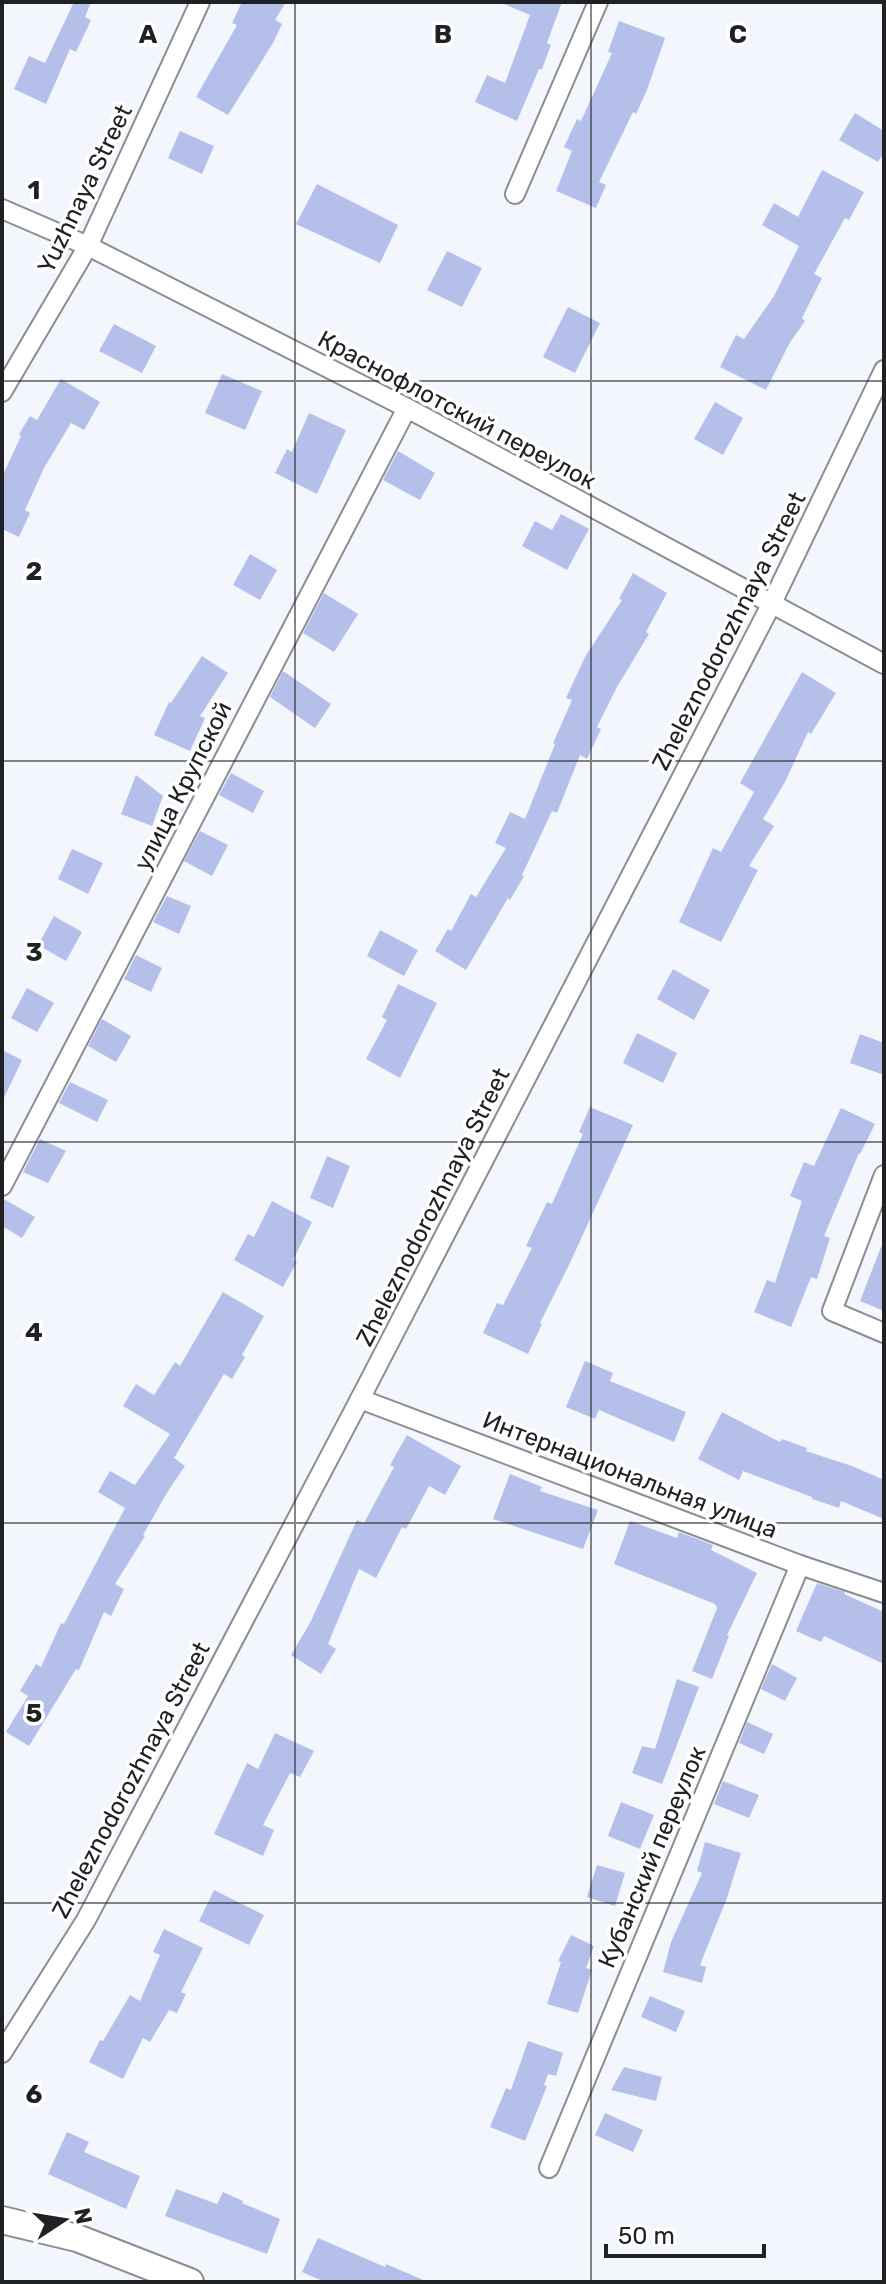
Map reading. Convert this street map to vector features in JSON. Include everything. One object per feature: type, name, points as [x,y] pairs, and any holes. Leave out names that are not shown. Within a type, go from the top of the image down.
[{"type":"street","name":"Yuzhnaya Street","points":[[2,392],[88,246],[200,2]]},
{"type":"street","points":[[515,194],[598,2]]},
{"type":"street","name":"Краснофлотский переулок","points":[[2,209],[88,246],[407,408],[884,664]]},
{"type":"street","name":"Zheleznodorozhnaya Street","points":[[2,2053],[86,1920],[360,1399],[771,605],[884,370]]},
{"type":"street","name":"улица Крупской","points":[[2,1186],[407,408]]},
{"type":"street","points":[[884,1175],[832,1311],[884,1333]]},
{"type":"street","name":"Интернациональная улица","points":[[360,1399],[800,1565],[884,1593]]},
{"type":"street","name":"Кубанский переулок","points":[[549,2168],[800,1565]]},
{"type":"street","points":[[2,2220],[77,2238],[190,2282]]},
{"type":"building","points":[[74,2],[91,2],[85,17],[91,20],[76,52],[70,49],[46,104],[14,89],[29,56],[45,63]]},
{"type":"building","points":[[242,2],[286,2],[275,20],[282,24],[273,43],[228,115],[196,97],[237,25],[232,23]]},
{"type":"building","points":[[499,2],[562,2],[547,43],[551,45],[542,69],[539,69],[517,121],[475,102],[487,75],[505,83],[530,15]]},
{"type":"building","points":[[619,21],[665,38],[636,114],[633,112],[599,182],[606,185],[596,208],[556,191],[572,151],[564,147],[577,119],[581,121],[612,53],[608,52]]},
{"type":"building","points":[[855,113],[884,131],[884,153],[878,162],[839,140]]},
{"type":"building","points":[[180,131],[214,146],[202,174],[168,158]]},
{"type":"building","points":[[822,170],[864,192],[849,220],[845,218],[814,274],[822,278],[802,318],[805,321],[789,344],[766,390],[720,367],[736,335],[744,339],[774,296],[799,246],[762,225],[774,203],[798,217]]},
{"type":"building","points":[[317,184],[398,225],[380,263],[296,224]]},
{"type":"building","points":[[447,251],[482,268],[462,307],[427,290]]},
{"type":"building","points":[[568,307],[600,323],[575,373],[543,357]]},
{"type":"building","points":[[114,324],[156,346],[142,373],[99,351]]},
{"type":"building","points":[[222,374],[262,391],[245,430],[205,413]]},
{"type":"building","points":[[61,379],[100,402],[84,430],[71,423],[44,468],[25,510],[30,513],[19,537],[2,529],[2,477],[21,436],[19,434],[30,416],[37,420]]},
{"type":"building","points":[[715,402],[743,418],[723,455],[694,439]]},
{"type":"building","points":[[309,413],[346,430],[317,494],[275,473],[287,449],[292,452]]},
{"type":"building","points":[[398,451],[435,473],[420,500],[383,480]]},
{"type":"building","points":[[561,514],[589,529],[567,570],[522,546],[535,521],[552,530]]},
{"type":"building","points":[[250,554],[277,570],[260,600],[233,585]]},
{"type":"building","points":[[633,573],[667,593],[646,632],[649,634],[597,727],[601,729],[587,759],[580,755],[557,813],[552,811],[524,876],[466,970],[435,951],[448,929],[451,931],[471,894],[476,897],[506,848],[495,843],[510,812],[525,819],[572,700],[566,698],[585,657],[622,600],[619,599]]},
{"type":"building","points":[[324,593],[358,614],[334,652],[303,633]]},
{"type":"building","points":[[202,656],[228,673],[200,716],[205,718],[190,751],[154,735],[169,702]]},
{"type":"building","points":[[283,671],[331,704],[315,728],[270,697]]},
{"type":"building","points":[[802,672],[836,693],[811,734],[808,732],[785,782],[763,819],[774,826],[749,866],[758,870],[721,942],[679,922],[713,848],[721,852],[754,792],[740,783]]},
{"type":"building","points":[[231,773],[264,791],[253,813],[219,795]]},
{"type":"building","points":[[136,775],[163,796],[152,826],[121,814]]},
{"type":"building","points":[[200,831],[228,845],[212,876],[184,861]]},
{"type":"building","points":[[72,849],[103,863],[88,894],[58,879]]},
{"type":"building","points":[[167,896],[191,906],[179,934],[153,922]]},
{"type":"building","points":[[54,916],[82,932],[66,961],[38,945]]},
{"type":"building","points":[[380,930],[418,950],[404,976],[367,956]]},
{"type":"building","points":[[136,955],[162,968],[151,992],[124,979]]},
{"type":"building","points":[[673,969],[710,990],[694,1020],[657,999]]},
{"type":"building","points":[[398,984],[437,1003],[400,1078],[366,1059],[387,1020],[382,1017]]},
{"type":"building","points":[[27,988],[54,1003],[37,1032],[11,1018]]},
{"type":"building","points":[[102,1019],[131,1036],[116,1062],[88,1046]]},
{"type":"building","points":[[637,1033],[677,1053],[663,1083],[623,1063]]},
{"type":"building","points":[[860,1034],[884,1043],[884,1075],[850,1063]]},
{"type":"building","points":[[2,1050],[22,1060],[2,1102]]},
{"type":"building","points":[[70,1082],[108,1100],[97,1122],[59,1103]]},
{"type":"building","points":[[590,1107],[633,1125],[528,1354],[483,1333],[497,1303],[503,1305],[532,1248],[526,1246],[547,1202],[552,1204],[583,1134],[579,1132]]},
{"type":"building","points":[[841,1108],[875,1124],[859,1153],[824,1236],[830,1238],[817,1279],[811,1277],[791,1327],[754,1312],[767,1280],[775,1283],[802,1201],[790,1196],[804,1162],[814,1166]]},
{"type":"building","points":[[40,1139],[66,1151],[48,1183],[23,1172]]},
{"type":"building","points":[[327,1156],[350,1166],[333,1208],[310,1198]]},
{"type":"building","points":[[2,1198],[35,1217],[22,1238],[2,1226]]},
{"type":"building","points":[[272,1201],[312,1222],[293,1260],[297,1262],[283,1287],[234,1260],[248,1234],[254,1237]]},
{"type":"building","points":[[884,1242],[884,1311],[860,1301]]},
{"type":"building","points":[[223,1292],[264,1316],[232,1379],[224,1374],[174,1458],[185,1466],[115,1584],[124,1589],[111,1616],[104,1612],[79,1670],[76,1669],[29,1746],[6,1732],[28,1696],[20,1691],[36,1664],[41,1667],[61,1623],[64,1624],[125,1508],[98,1492],[110,1471],[135,1485],[170,1434],[123,1406],[136,1384],[154,1395],[175,1362],[180,1366]]},
{"type":"building","points":[[585,1361],[613,1373],[610,1381],[686,1412],[674,1442],[599,1410],[595,1419],[566,1407]]},
{"type":"building","points":[[722,1412],[780,1442],[782,1439],[807,1448],[806,1451],[884,1480],[884,1519],[841,1501],[839,1508],[812,1499],[743,1471],[739,1480],[698,1459]]},
{"type":"building","points":[[407,1435],[461,1466],[445,1495],[429,1486],[406,1529],[402,1527],[376,1578],[359,1569],[328,1644],[336,1649],[321,1674],[291,1655],[310,1623],[357,1520],[364,1523]]},
{"type":"building","points":[[510,1474],[542,1487],[540,1491],[598,1510],[583,1549],[493,1519]]},
{"type":"building","points":[[630,1521],[677,1538],[679,1532],[713,1545],[711,1550],[757,1573],[727,1635],[712,1679],[692,1671],[717,1608],[715,1604],[614,1564]]},
{"type":"building","points":[[817,1583],[845,1592],[884,1612],[884,1664],[824,1636],[821,1642],[796,1631]]},
{"type":"building","points":[[772,1664],[797,1678],[785,1701],[761,1689]]},
{"type":"building","points":[[677,1679],[699,1687],[662,1784],[632,1773],[642,1746],[655,1749]]},
{"type":"building","points":[[747,1722],[773,1734],[764,1754],[739,1743]]},
{"type":"building","points":[[275,1733],[314,1751],[300,1777],[290,1773],[263,1825],[274,1830],[263,1856],[214,1834],[247,1763],[258,1769]]},
{"type":"building","points":[[723,1781],[759,1795],[749,1818],[714,1804]]},
{"type":"building","points":[[621,1802],[654,1815],[640,1849],[608,1836]]},
{"type":"building","points":[[705,1842],[741,1853],[700,1965],[706,1967],[702,1983],[663,1972],[671,1942],[702,1873],[697,1871]]},
{"type":"building","points":[[597,1865],[625,1873],[615,1906],[587,1897]]},
{"type":"building","points":[[214,1890],[264,1915],[249,1945],[199,1921]]},
{"type":"building","points":[[164,1929],[203,1948],[181,1992],[186,1994],[177,2013],[169,2010],[150,2042],[143,2038],[123,2079],[89,2062],[130,1995],[140,2001],[160,1955],[153,1952]]},
{"type":"building","points":[[571,1935],[594,1946],[586,1968],[592,1970],[578,2013],[547,2004],[561,1962],[558,1961]]},
{"type":"building","points":[[650,1996],[685,2011],[676,2032],[641,2017]]},
{"type":"building","points":[[528,2041],[563,2053],[556,2076],[548,2074],[544,2085],[547,2086],[525,2141],[490,2127],[506,2088],[511,2090]]},
{"type":"building","points":[[624,2067],[662,2077],[656,2101],[611,2090]]},
{"type":"building","points":[[605,2113],[643,2130],[633,2152],[595,2135]]},
{"type":"building","points":[[67,2132],[89,2142],[84,2152],[140,2176],[126,2209],[48,2174]]},
{"type":"building","points":[[176,2189],[217,2204],[223,2192],[280,2219],[267,2254],[165,2216]]},
{"type":"building","points":[[318,2238],[428,2282],[325,2282],[302,2272]]}]
